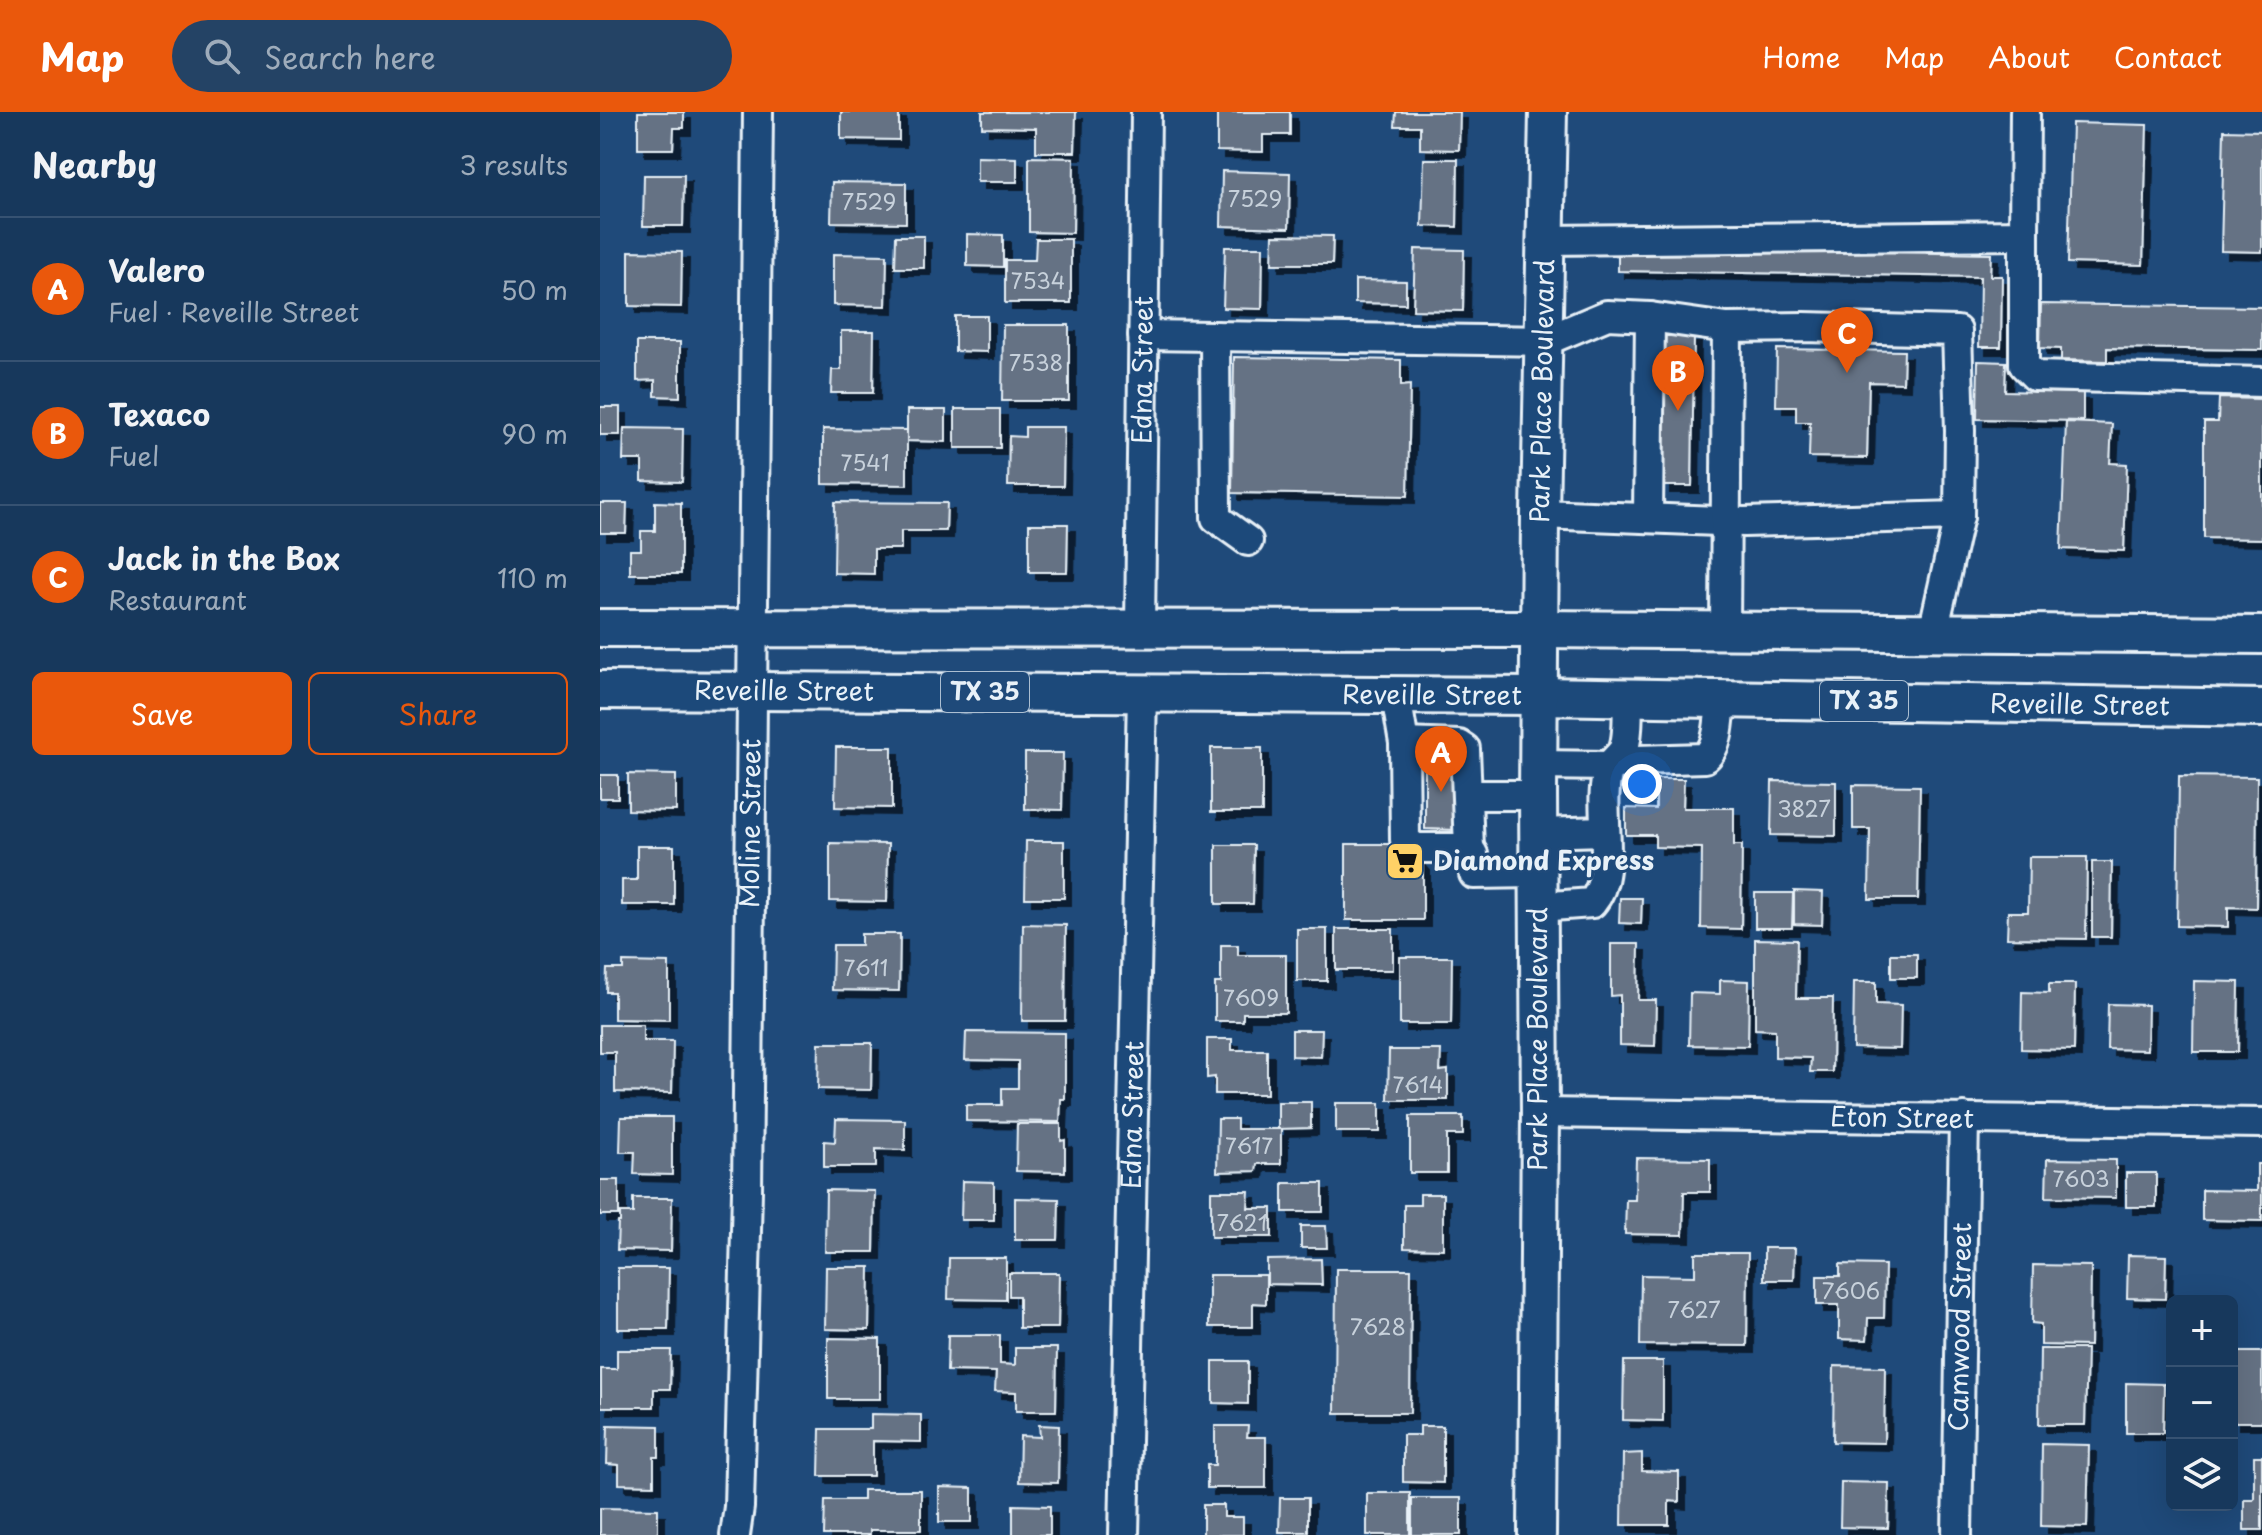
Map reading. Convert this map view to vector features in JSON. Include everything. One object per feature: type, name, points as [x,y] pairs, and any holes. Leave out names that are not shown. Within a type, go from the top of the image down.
[{"type":"main road","name":"Park Place Boulevard","points":[[1537,1535],[1539,629],[1548,112]]},
{"type":"main road","points":[[600,628],[1539,629],[2262,635]]},
{"type":"main road","name":"Reveille Street","points":[[600,690],[1539,696],[2262,708]]},
{"type":"street","name":"Moline Street","points":[[735,1535],[739,1507],[747,1191],[758,112]]},
{"type":"street","name":"Edna Street","points":[[1140,628],[1146,112]]},
{"type":"street","points":[[2025,112],[2024,365],[2035,376],[2262,382]]},
{"type":"street","points":[[1546,240],[2024,235]]},
{"type":"street","points":[[1143,335],[1545,341],[1607,315],[1650,317],[1727,328],[1957,331],[1959,516],[1933,632]]},
{"type":"street","points":[[1648,516],[1650,317]]},
{"type":"street","points":[[1725,631],[1727,328]]},
{"type":"street","points":[[1215,336],[1216,518],[1248,541]]},
{"type":"street","points":[[1540,514],[1726,521],[1959,516]]},
{"type":"street","name":"Edna Street","points":[[1124,1535],[1142,694]]},
{"type":"street","points":[[1396,696],[1404,743],[1405,840],[1416,848],[1469,848]]},
{"type":"street","points":[[1404,743],[1451,744],[1465,749],[1469,848],[1473,854],[1474,874],[1592,903],[1603,889],[1610,766],[1621,755],[1625,745],[1628,697]]},
{"type":"street","points":[[1468,795],[1637,760],[1705,758],[1710,754],[1715,740],[1721,699]]},
{"type":"street","points":[[1538,833],[1605,831]]},
{"type":"street","name":"Eton Street","points":[[1540,1113],[2262,1123]]},
{"type":"street","name":"Camwood Street","points":[[1957,1535],[1964,1118]]},
{"type":"building","points":[[638,112],[684,112],[684,128],[674,128],[673,149],[638,149]]},
{"type":"building","points":[[841,112],[899,112],[899,140],[841,139]]},
{"type":"building","points":[[982,112],[1076,112],[1075,152],[1036,152],[1036,128],[982,127]]},
{"type":"building","points":[[1217,112],[1290,112],[1290,135],[1263,135],[1263,152],[1217,151]]},
{"type":"building","points":[[1396,112],[1460,112],[1459,150],[1420,149],[1420,126],[1395,126]]},
{"type":"building","points":[[2072,123],[2147,125],[2143,265],[2068,263]]},
{"type":"building","points":[[2224,130],[2262,131],[2262,252],[2221,251]]},
{"type":"building","points":[[977,157],[1017,158],[1017,182],[977,182]]},
{"type":"building","points":[[1029,157],[1074,158],[1073,233],[1029,232]]},
{"type":"building","points":[[1424,159],[1458,159],[1457,227],[1422,226]]},
{"type":"building","points":[[1222,171],[1290,173],[1289,228],[1221,226]]},
{"type":"building","points":[[644,175],[684,175],[683,226],[643,226]]},
{"type":"building","points":[[832,182],[906,183],[906,223],[831,222]]},
{"type":"building","points":[[967,234],[1003,235],[1003,267],[967,266]]},
{"type":"building","points":[[1273,235],[1333,236],[1332,264],[1272,264]]},
{"type":"building","points":[[896,236],[924,236],[924,268],[895,268]]},
{"type":"building","points":[[1036,239],[1071,239],[1071,303],[1005,303],[1005,260],[1035,260]]},
{"type":"building","points":[[1225,247],[1263,247],[1262,309],[1223,308]]},
{"type":"building","points":[[1618,247],[1991,254],[1990,276],[2002,276],[2001,347],[1979,347],[1980,277],[1618,271]]},
{"type":"building","points":[[1415,249],[1464,250],[1463,311],[1413,310]]},
{"type":"building","points":[[629,251],[682,252],[681,307],[629,306]]},
{"type":"building","points":[[833,254],[887,255],[886,306],[833,305]]},
{"type":"building","points":[[1355,280],[1406,281],[1406,304],[1355,303]]},
{"type":"building","points":[[2041,304],[2262,307],[2262,350],[2107,348],[2107,361],[2061,360],[2061,349],[2040,348]]},
{"type":"building","points":[[955,316],[987,316],[987,352],[955,351]]},
{"type":"building","points":[[1003,325],[1069,325],[1069,401],[1002,401]]},
{"type":"building","points":[[841,331],[874,331],[873,393],[831,393],[832,370],[841,370]]},
{"type":"building","points":[[1665,336],[1694,336],[1692,486],[1663,486]]},
{"type":"building","points":[[637,342],[680,342],[680,397],[655,396],[655,380],[637,381]]},
{"type":"building","points":[[1777,349],[1904,351],[1903,383],[1869,382],[1867,458],[1809,457],[1810,422],[1796,422],[1796,406],[1776,406]]},
{"type":"building","points":[[1234,357],[1401,360],[1401,386],[1410,385],[1408,496],[1232,493]]},
{"type":"building","points":[[1978,361],[2006,362],[2005,391],[2083,393],[2083,421],[1977,419]]},
{"type":"building","points":[[2219,398],[2262,399],[2262,539],[2204,538],[2204,422],[2218,422]]},
{"type":"building","points":[[600,407],[620,407],[620,435],[600,435]]},
{"type":"building","points":[[955,409],[1000,409],[1000,448],[955,448]]},
{"type":"building","points":[[907,410],[946,410],[946,442],[907,441]]},
{"type":"building","points":[[2066,422],[2112,424],[2110,463],[2127,464],[2124,551],[2061,549]]},
{"type":"building","points":[[1025,427],[1064,427],[1063,486],[1008,486],[1009,436],[1025,437]]},
{"type":"building","points":[[624,428],[683,429],[682,482],[642,481],[642,460],[623,460]]},
{"type":"building","points":[[823,429],[907,430],[907,485],[823,484]]},
{"type":"building","points":[[655,502],[681,503],[681,574],[630,574],[630,550],[641,550],[641,531],[655,531]]},
{"type":"building","points":[[835,502],[947,503],[946,531],[901,531],[901,549],[874,549],[874,574],[834,573]]},
{"type":"building","points":[[600,503],[627,503],[626,533],[600,533]]},
{"type":"building","points":[[1029,524],[1068,524],[1067,572],[1029,572]]},
{"type":"building","points":[[836,747],[892,747],[892,808],[835,807]]},
{"type":"building","points":[[1211,748],[1262,748],[1262,812],[1211,812]]},
{"type":"building","points":[[1025,753],[1063,753],[1062,810],[1025,809]]},
{"type":"building","points":[[1425,754],[1457,754],[1457,830],[1425,829]]},
{"type":"building","points":[[628,774],[676,775],[676,811],[628,810]]},
{"type":"building","points":[[600,775],[618,775],[618,798],[600,798]]},
{"type":"building","points":[[2179,776],[2257,777],[2256,908],[2228,907],[2228,927],[2177,926]]},
{"type":"building","points":[[1656,779],[1684,779],[1683,808],[1734,808],[1734,845],[1742,845],[1741,929],[1701,928],[1702,848],[1655,847],[1655,835],[1626,835],[1626,808],[1656,809]]},
{"type":"building","points":[[1772,781],[1836,782],[1836,836],[1771,835]]},
{"type":"building","points":[[1853,785],[1920,786],[1918,899],[1869,899],[1870,829],[1853,829]]},
{"type":"building","points":[[1026,841],[1064,841],[1064,898],[1025,898]]},
{"type":"building","points":[[830,843],[888,844],[887,902],[830,901]]},
{"type":"building","points":[[1346,844],[1405,844],[1423,864],[1423,920],[1346,920]]},
{"type":"building","points":[[1216,845],[1254,845],[1253,904],[1216,904]]},
{"type":"building","points":[[637,846],[674,846],[674,905],[622,905],[622,880],[637,880]]},
{"type":"building","points":[[2029,857],[2087,857],[2086,939],[2007,938],[2008,912],[2028,912]]},
{"type":"building","points":[[2092,862],[2112,862],[2111,937],[2092,937]]},
{"type":"building","points":[[1794,891],[1823,892],[1822,925],[1794,924]]},
{"type":"building","points":[[1755,893],[1793,893],[1792,928],[1755,928]]},
{"type":"building","points":[[1620,898],[1642,898],[1641,924],[1619,923]]},
{"type":"building","points":[[1023,924],[1066,925],[1065,1021],[1022,1021]]},
{"type":"building","points":[[1297,929],[1327,929],[1327,981],[1297,981]]},
{"type":"building","points":[[1336,929],[1393,929],[1393,970],[1336,970]]},
{"type":"building","points":[[861,934],[900,934],[899,991],[832,990],[833,945],[861,945]]},
{"type":"building","points":[[1755,939],[1797,940],[1796,998],[1833,998],[1832,1072],[1810,1072],[1811,1058],[1775,1057],[1775,1030],[1755,1029]]},
{"type":"building","points":[[1611,944],[1639,944],[1638,1000],[1656,1000],[1655,1046],[1620,1045],[1620,995],[1611,996]]},
{"type":"building","points":[[1221,945],[1238,945],[1238,955],[1286,955],[1286,1013],[1243,1013],[1243,1021],[1215,1021],[1215,983],[1221,983]]},
{"type":"building","points":[[1891,954],[1917,954],[1917,978],[1891,978]]},
{"type":"building","points":[[1400,957],[1452,957],[1451,1024],[1400,1024]]},
{"type":"building","points":[[623,962],[669,963],[669,1020],[614,1019],[614,992],[606,992],[607,969],[623,969]]},
{"type":"building","points":[[1720,980],[1749,981],[1748,1046],[1689,1045],[1690,993],[1720,994]]},
{"type":"building","points":[[2194,981],[2239,982],[2238,1052],[2193,1052]]},
{"type":"building","points":[[1854,982],[1876,982],[1876,1004],[1901,1005],[1900,1049],[1853,1048]]},
{"type":"building","points":[[2049,984],[2075,984],[2074,1050],[2021,1049],[2022,992],[2049,993]]},
{"type":"building","points":[[2108,1004],[2148,1005],[2147,1050],[2107,1049]]},
{"type":"building","points":[[600,1025],[643,1025],[643,1041],[673,1041],[672,1093],[615,1092],[615,1052],[600,1052]]},
{"type":"building","points":[[1292,1030],[1322,1030],[1321,1057],[1292,1056]]},
{"type":"building","points":[[966,1032],[1065,1033],[1065,1099],[1061,1099],[1060,1122],[966,1121],[966,1105],[1002,1105],[1002,1088],[1018,1088],[1018,1061],[965,1060]]},
{"type":"building","points":[[1207,1039],[1232,1039],[1232,1050],[1267,1050],[1267,1094],[1215,1094],[1215,1077],[1207,1078]]},
{"type":"building","points":[[819,1043],[872,1043],[871,1090],[818,1089]]},
{"type":"building","points":[[1389,1050],[1441,1050],[1440,1071],[1448,1070],[1448,1100],[1388,1100]]},
{"type":"building","points":[[1278,1102],[1311,1102],[1311,1128],[1278,1129]]},
{"type":"building","points":[[1336,1103],[1380,1103],[1380,1132],[1336,1132]]},
{"type":"building","points":[[1410,1116],[1463,1116],[1463,1135],[1447,1135],[1447,1173],[1410,1173]]},
{"type":"building","points":[[621,1117],[672,1117],[672,1175],[634,1174],[635,1152],[620,1152]]},
{"type":"building","points":[[836,1119],[905,1120],[905,1150],[876,1149],[876,1167],[824,1167],[824,1141],[835,1142]]},
{"type":"building","points":[[1218,1119],[1237,1119],[1237,1129],[1281,1129],[1281,1164],[1257,1164],[1256,1171],[1217,1172]]},
{"type":"building","points":[[1017,1124],[1061,1124],[1061,1141],[1065,1140],[1065,1172],[1016,1171]]},
{"type":"building","points":[[1636,1158],[1710,1159],[1710,1192],[1684,1192],[1683,1235],[1625,1234],[1626,1200],[1635,1200]]},
{"type":"building","points":[[2047,1159],[2116,1160],[2116,1198],[2046,1197]]},
{"type":"building","points":[[2257,1164],[2262,1164],[2262,1221],[2202,1220],[2202,1190],[2257,1191]]},
{"type":"building","points":[[2126,1173],[2156,1173],[2156,1207],[2126,1207]]},
{"type":"building","points":[[600,1180],[619,1180],[619,1215],[600,1215]]},
{"type":"building","points":[[962,1181],[994,1182],[994,1220],[961,1220]]},
{"type":"building","points":[[1283,1183],[1323,1183],[1323,1212],[1283,1212]]},
{"type":"building","points":[[826,1190],[875,1191],[874,1252],[825,1252]]},
{"type":"building","points":[[1211,1191],[1249,1191],[1248,1208],[1272,1208],[1272,1237],[1211,1237]]},
{"type":"building","points":[[1420,1194],[1443,1194],[1443,1249],[1404,1248],[1404,1205],[1420,1205]]},
{"type":"building","points":[[633,1198],[672,1198],[671,1251],[617,1250],[620,1213],[633,1213]]},
{"type":"building","points":[[1015,1198],[1059,1199],[1058,1240],[1015,1240]]},
{"type":"building","points":[[1301,1226],[1326,1226],[1327,1248],[1301,1248]]},
{"type":"building","points":[[1764,1248],[1795,1248],[1794,1280],[1764,1280]]},
{"type":"building","points":[[1695,1253],[1748,1253],[1747,1346],[1640,1345],[1641,1275],[1695,1276]]},
{"type":"building","points":[[2128,1255],[2166,1256],[2165,1299],[2127,1298]]},
{"type":"building","points":[[949,1258],[1006,1258],[1006,1300],[948,1299]]},
{"type":"building","points":[[1321,1259],[1322,1285],[1267,1284],[1267,1260]]},
{"type":"building","points":[[1840,1264],[1885,1265],[1884,1318],[1868,1318],[1867,1340],[1839,1339],[1839,1305],[1817,1305],[1817,1276],[1840,1276]]},
{"type":"building","points":[[2033,1265],[2091,1266],[2090,1346],[2041,1345],[2041,1324],[2032,1323]]},
{"type":"building","points":[[826,1267],[870,1267],[869,1330],[825,1329]]},
{"type":"building","points":[[618,1268],[669,1268],[668,1329],[618,1329]]},
{"type":"building","points":[[1336,1269],[1411,1269],[1410,1413],[1335,1413]]},
{"type":"building","points":[[1009,1273],[1059,1273],[1058,1328],[1019,1328],[1019,1296],[1009,1296]]},
{"type":"building","points":[[1209,1275],[1266,1275],[1266,1304],[1253,1303],[1253,1327],[1209,1327]]},
{"type":"building","points":[[948,1335],[1000,1335],[1000,1364],[1015,1365],[1015,1348],[1057,1348],[1056,1411],[1016,1411],[1016,1392],[995,1391],[996,1372],[947,1371]]},
{"type":"building","points":[[828,1338],[880,1339],[880,1399],[828,1399]]},
{"type":"building","points":[[2040,1349],[2087,1349],[2085,1425],[2039,1425]]},
{"type":"building","points":[[617,1350],[671,1350],[670,1389],[654,1389],[654,1407],[601,1407],[601,1369],[617,1369]]},
{"type":"building","points":[[2238,1352],[2262,1352],[2262,1422],[2238,1422]]},
{"type":"building","points":[[1213,1361],[1248,1361],[1248,1404],[1213,1403]]},
{"type":"building","points":[[1624,1361],[1663,1361],[1663,1421],[1623,1420]]},
{"type":"building","points":[[1834,1366],[1885,1367],[1884,1443],[1833,1442]]},
{"type":"building","points":[[2126,1383],[2164,1384],[2163,1433],[2126,1433]]},
{"type":"building","points":[[871,1414],[921,1415],[921,1442],[873,1441],[873,1476],[819,1476],[820,1429],[871,1429]]},
{"type":"building","points":[[608,1425],[659,1426],[659,1457],[654,1457],[654,1485],[619,1484],[619,1465],[607,1464]]},
{"type":"building","points":[[1039,1425],[1059,1426],[1058,1483],[1019,1482],[1020,1436],[1040,1437]]},
{"type":"building","points":[[1215,1426],[1248,1426],[1247,1437],[1266,1437],[1266,1488],[1207,1488],[1207,1465],[1215,1465]]},
{"type":"building","points":[[1420,1426],[1443,1426],[1443,1483],[1403,1482],[1403,1435],[1420,1435]]},
{"type":"building","points":[[2042,1444],[2089,1445],[2087,1527],[2041,1526]]},
{"type":"building","points":[[1642,1453],[1642,1471],[1679,1472],[1679,1502],[1669,1501],[1669,1525],[1622,1525],[1623,1454]]},
{"type":"building","points":[[2254,1456],[2262,1456],[2262,1530],[2244,1530],[2244,1499],[2254,1499]]},
{"type":"building","points":[[1841,1482],[1889,1483],[1888,1528],[1840,1527]]},
{"type":"building","points":[[939,1487],[972,1488],[972,1522],[939,1522]]},
{"type":"building","points":[[863,1490],[921,1490],[921,1530],[870,1530],[870,1535],[824,1535],[825,1500],[863,1500]]},
{"type":"building","points":[[1367,1493],[1410,1493],[1410,1535],[1367,1535]]},
{"type":"building","points":[[1280,1498],[1308,1498],[1308,1532],[1279,1532]]},
{"type":"building","points":[[1412,1498],[1461,1498],[1461,1535],[1412,1535]]},
{"type":"building","points":[[1013,1505],[1050,1506],[1050,1535],[1013,1535]]},
{"type":"building","points":[[1203,1505],[1224,1505],[1224,1517],[1243,1517],[1243,1535],[1203,1535]]},
{"type":"building","points":[[600,1508],[658,1509],[658,1535],[600,1535]]},
{"type":"place","name":"Jack in the Box","points":[[1847,373]]},
{"type":"place","name":"Texaco","points":[[1678,411]]},
{"type":"place","name":"Valero","points":[[1441,792]]},
{"type":"place","name":"Diamond Express","points":[[1405,861]]}]
